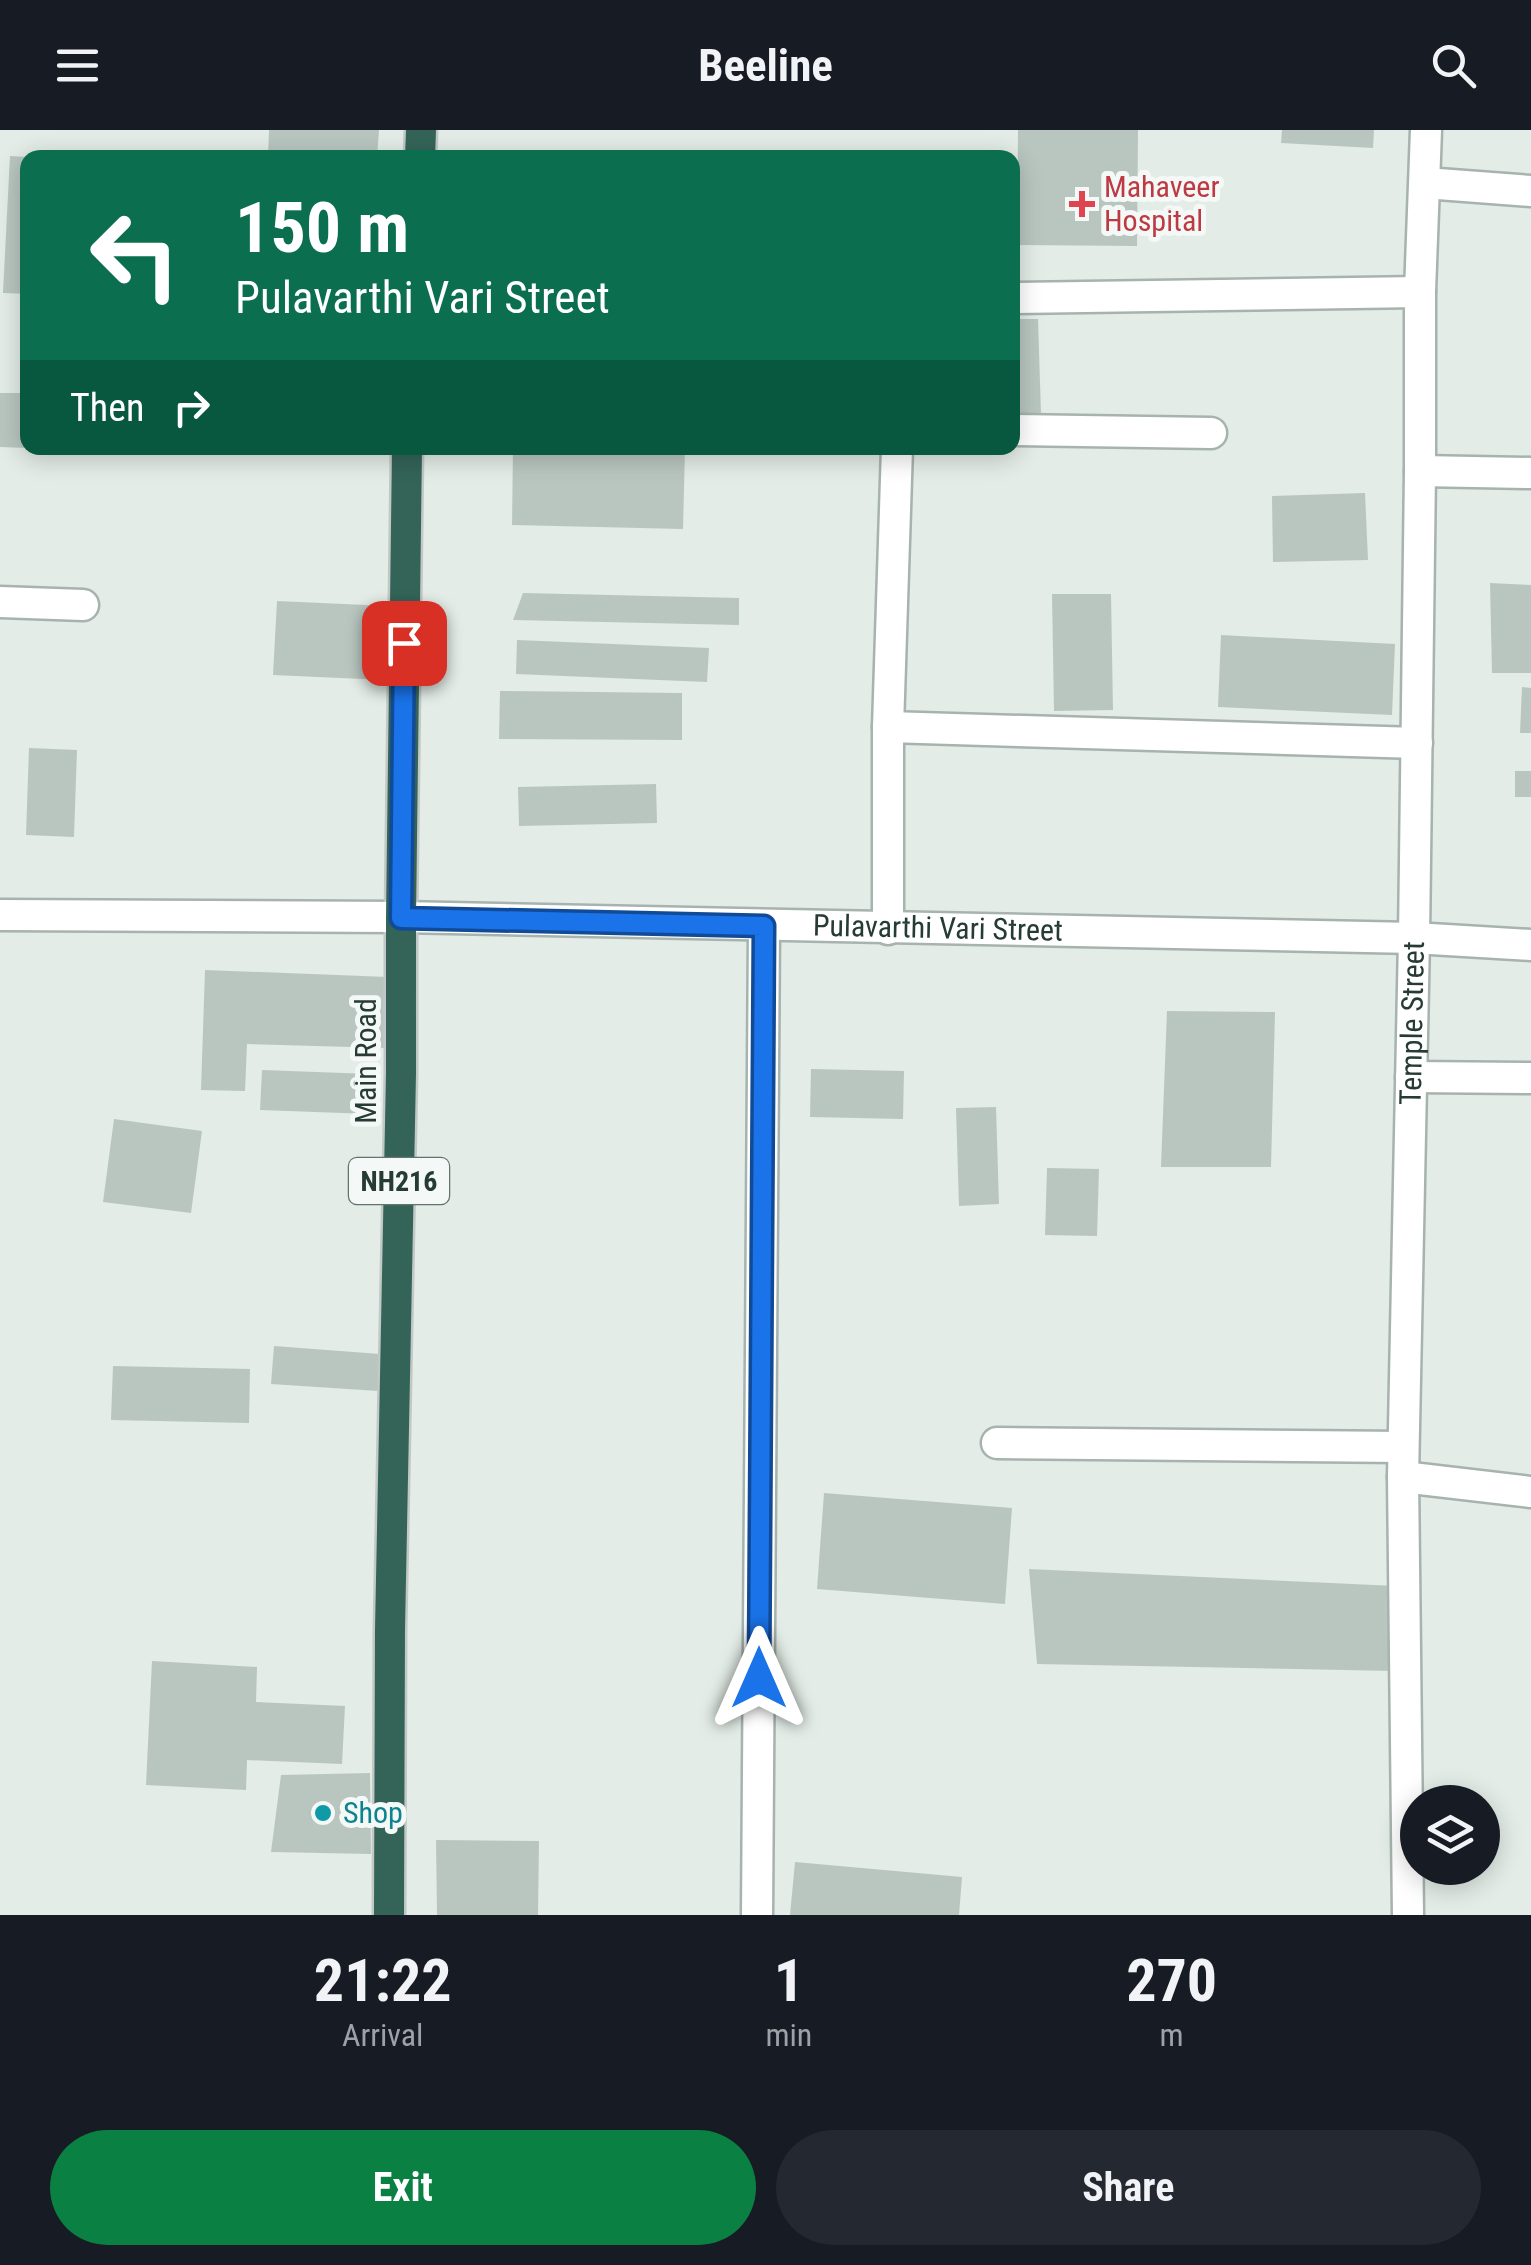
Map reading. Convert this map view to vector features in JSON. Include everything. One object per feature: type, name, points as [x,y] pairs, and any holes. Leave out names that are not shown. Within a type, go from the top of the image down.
[{"type":"highway","name":"Main Road","points":[[389,1915],[407,455]]},
{"type":"street","name":"Temple Street","points":[[1408,1915],[1403,1462],[1417,743],[1420,292],[1426,130]]},
{"type":"street","points":[[1425,183],[1531,191]]},
{"type":"street","points":[[1020,298],[1420,292]]},
{"type":"street","points":[[1020,430],[1211,433]]},
{"type":"street","points":[[888,928],[888,728],[897,455]]},
{"type":"street","points":[[1420,471],[1531,473]]},
{"type":"street","points":[[0,602],[83,605]]},
{"type":"street","points":[[888,728],[1417,743]]},
{"type":"street","name":"Pulavarthi Vari Street","points":[[0,915],[401,918],[1414,938],[1531,945]]},
{"type":"street","points":[[757,1915],[764,926]]},
{"type":"street","points":[[1411,1077],[1531,1078]]},
{"type":"street","points":[[996,1443],[1403,1462],[1531,1492]]},
{"type":"building","points":[[269,130],[379,130],[378,150],[268,150]]},
{"type":"building","points":[[1018,130],[1138,130],[1137,246],[1020,245]]},
{"type":"building","points":[[1282,130],[1374,130],[1373,148],[1281,143]]},
{"type":"building","points":[[10,156],[20,157],[20,294],[3,293]]},
{"type":"building","points":[[1020,319],[1038,319],[1041,415],[1020,416]]},
{"type":"building","points":[[0,393],[20,393],[20,448],[0,447]]},
{"type":"building","points":[[513,455],[685,455],[683,529],[512,525]]},
{"type":"building","points":[[1365,493],[1368,560],[1273,562],[1272,496]]},
{"type":"building","points":[[1490,583],[1531,585],[1531,673],[1492,673]]},
{"type":"building","points":[[523,593],[739,598],[739,625],[513,620]]},
{"type":"building","points":[[1052,594],[1111,594],[1113,710],[1054,711]]},
{"type":"building","points":[[277,601],[388,606],[385,680],[273,675]]},
{"type":"building","points":[[1221,635],[1395,644],[1392,715],[1218,707]]},
{"type":"building","points":[[517,640],[709,648],[707,682],[516,674]]},
{"type":"building","points":[[1522,687],[1531,688],[1531,733],[1520,733]]},
{"type":"building","points":[[500,691],[682,693],[682,740],[499,739]]},
{"type":"building","points":[[29,748],[77,750],[74,837],[26,835]]},
{"type":"building","points":[[1515,771],[1531,771],[1531,797],[1515,797]]},
{"type":"building","points":[[656,784],[657,823],[519,826],[518,787]]},
{"type":"building","points":[[205,970],[388,977],[386,1048],[247,1044],[245,1091],[201,1090]]},
{"type":"building","points":[[1167,1011],[1275,1012],[1271,1167],[1161,1167]]},
{"type":"building","points":[[811,1069],[904,1071],[903,1119],[810,1117]]},
{"type":"building","points":[[262,1070],[371,1074],[370,1114],[260,1110]]},
{"type":"building","points":[[996,1107],[999,1204],[959,1206],[956,1108]]},
{"type":"building","points":[[114,1119],[202,1131],[191,1213],[103,1202]]},
{"type":"building","points":[[1047,1168],[1099,1169],[1097,1236],[1045,1235]]},
{"type":"building","points":[[274,1346],[380,1354],[378,1391],[271,1384]]},
{"type":"building","points":[[113,1366],[250,1369],[249,1423],[111,1420]]},
{"type":"building","points":[[824,1493],[1012,1508],[1005,1604],[817,1589]]},
{"type":"building","points":[[1029,1569],[1396,1586],[1393,1671],[1037,1664]]},
{"type":"building","points":[[152,1661],[257,1667],[256,1702],[345,1706],[342,1764],[247,1760],[246,1790],[146,1785]]},
{"type":"building","name":"Shop","points":[[370,1773],[371,1854],[271,1852],[281,1775]]},
{"type":"building","points":[[436,1840],[539,1841],[538,1915],[437,1915]]},
{"type":"building","points":[[795,1862],[962,1877],[959,1915],[790,1915]]},
{"type":"place","name":"Mahaveer Hospital","points":[[1082,204]]},
{"type":"place","name":"Shop","points":[[323,1813]]},
{"type":"route","points":[[404,643],[401,918],[764,926],[759,1678]]}]
